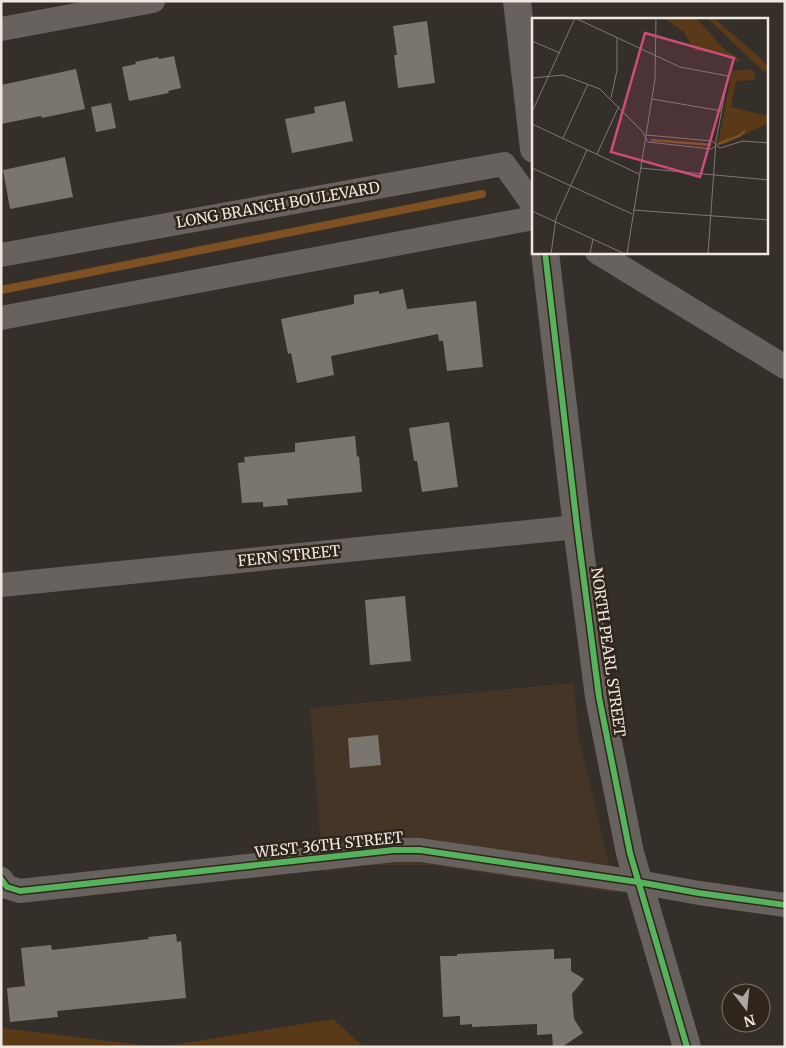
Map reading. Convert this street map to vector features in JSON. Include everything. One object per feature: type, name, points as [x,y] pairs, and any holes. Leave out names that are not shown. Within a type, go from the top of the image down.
[{"type":"street","points":[[1,29],[153,1]]},
{"type":"street","points":[[517,1],[532,132]]},
{"type":"street","name":"LONG BRANCH BOULEVARD","points":[[1,255],[504,164],[532,203]]},
{"type":"street","points":[[1,318],[532,218]]},
{"type":"street","name":"NORTH PEARL STREET","points":[[545,254],[599,697],[630,853],[687,1047]]},
{"type":"street","points":[[600,254],[785,367]]},
{"type":"street","name":"FERN STREET","points":[[1,585],[577,527]]},
{"type":"street","name":"WEST 36TH STREET","points":[[11,885],[394,850],[420,850],[785,905]]},
{"type":"shaded area","points":[[574,683],[578,734],[616,893],[432,865],[366,865],[323,872],[310,708]]},
{"type":"shaded area","points":[[333,1019],[364,1047],[160,1047]]},
{"type":"shaded area","points":[[1,1028],[158,1047],[1,1047]]},
{"type":"building","points":[[427,21],[435,83],[398,88],[394,55],[397,55],[393,26]]},
{"type":"building","points":[[174,56],[181,88],[168,91],[169,93],[129,101],[122,67],[158,57],[159,59]]},
{"type":"building","points":[[76,69],[85,109],[1,124],[1,85]]},
{"type":"building","points":[[345,101],[353,141],[292,153],[285,119],[315,113],[314,107]]},
{"type":"building","points":[[111,103],[116,128],[96,132],[91,107]]},
{"type":"building","points":[[65,157],[73,197],[10,209],[3,170]]},
{"type":"building","points":[[403,289],[407,309],[476,301],[483,367],[447,371],[443,341],[439,341],[438,334],[331,356],[334,375],[297,383],[291,353],[288,354],[281,319],[354,304],[354,295],[379,291],[379,294]]},
{"type":"building","points":[[449,422],[458,487],[422,492],[417,461],[414,461],[409,428]]},
{"type":"building","points":[[355,436],[362,492],[287,499],[288,505],[263,507],[263,502],[242,503],[238,463],[245,462],[244,457],[295,452],[295,443]]},
{"type":"building","points":[[405,596],[411,661],[370,665],[365,600]]},
{"type":"building","points":[[378,735],[381,765],[350,768],[348,738]]},
{"type":"building","points":[[176,934],[177,942],[181,941],[186,998],[57,1011],[58,1017],[10,1022],[7,988],[25,986],[21,948],[51,945],[52,950],[149,939],[148,937]]},
{"type":"building","points":[[554,949],[554,959],[571,958],[571,971],[584,979],[572,994],[574,1019],[583,1033],[562,1047],[553,1047],[552,1034],[537,1035],[537,1024],[472,1027],[472,1024],[460,1025],[460,1016],[443,1017],[440,956]]},
{"type":"waterway","points":[[1,290],[482,194]]},
{"type":"cycle path","points":[[545,254],[599,697],[630,853],[687,1047]]},
{"type":"cycle path","points":[[1,879],[7,887],[20,891],[394,850],[420,850],[785,905]]}]
